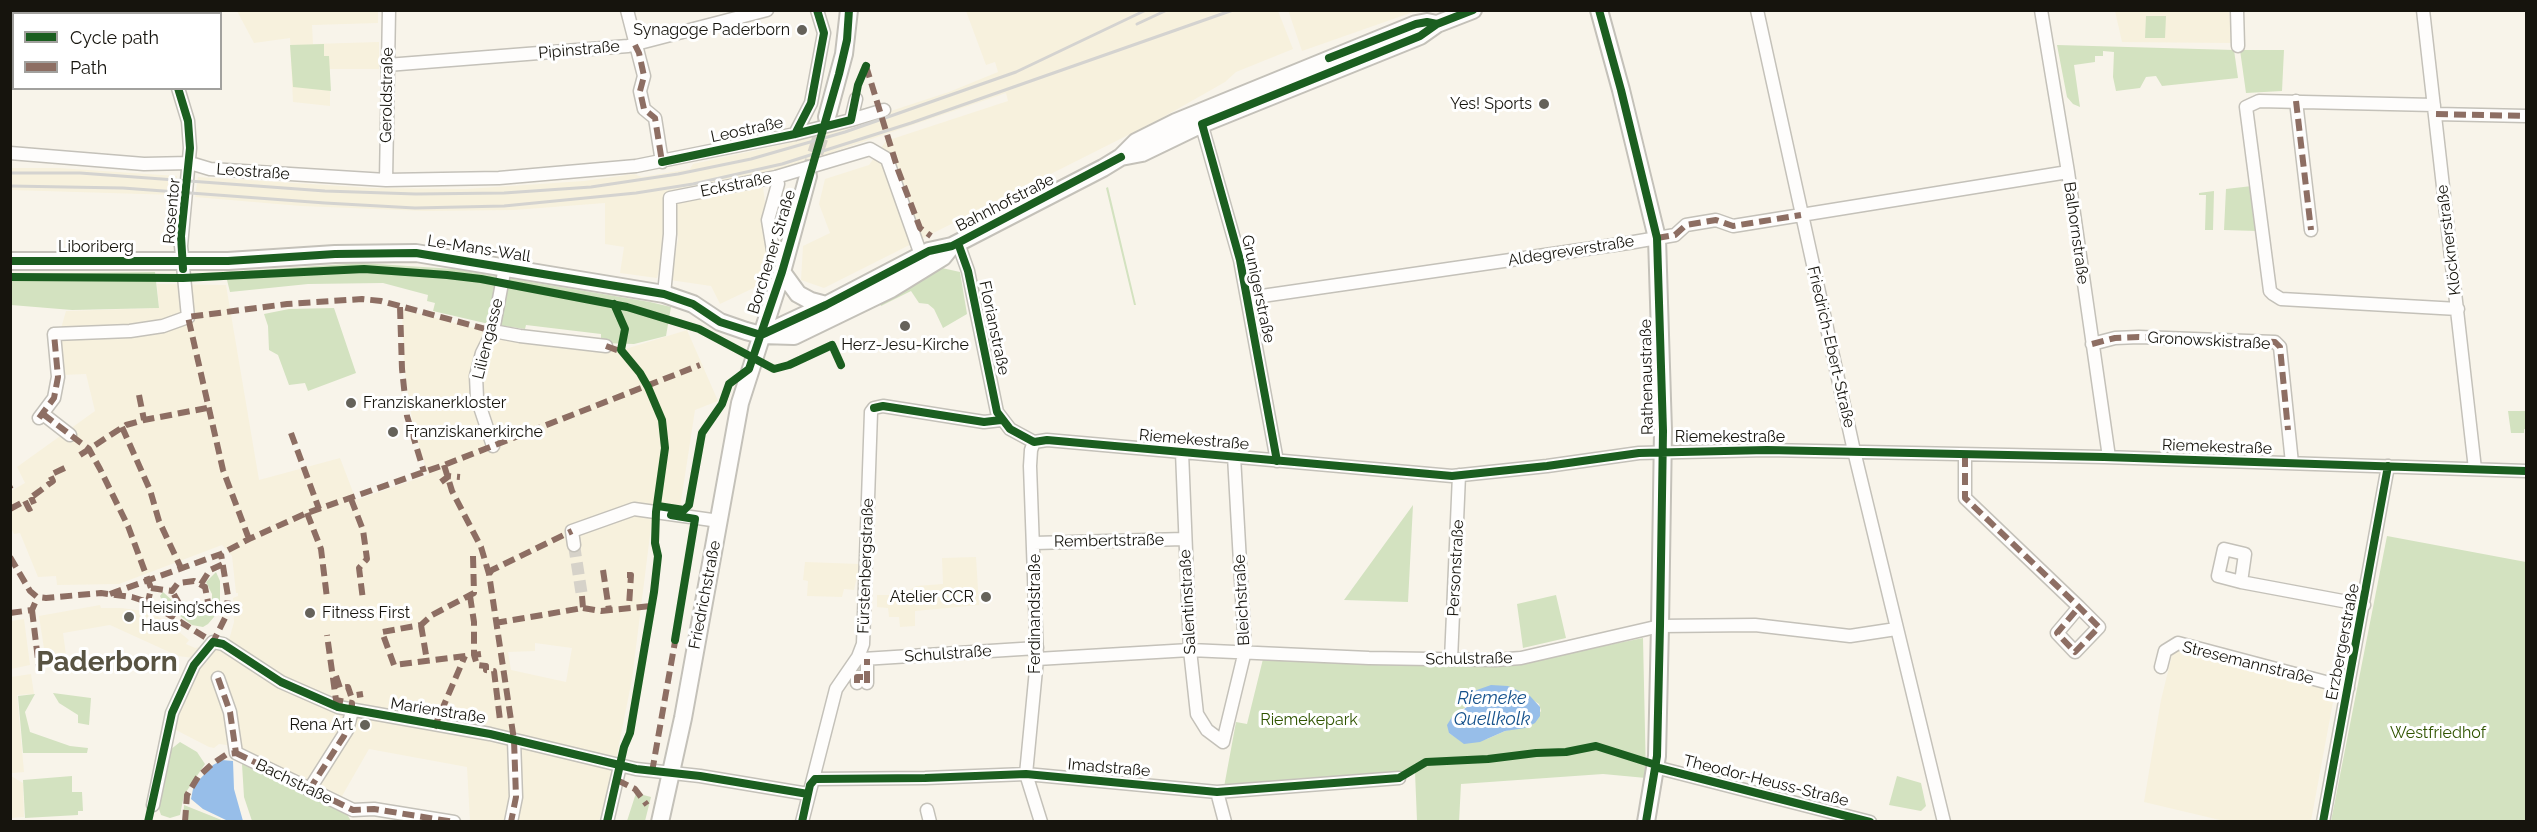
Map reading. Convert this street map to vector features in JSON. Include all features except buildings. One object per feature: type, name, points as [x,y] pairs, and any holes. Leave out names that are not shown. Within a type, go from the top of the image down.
[{"type":"main road","points":[[827,117],[844,54],[849,10]]},
{"type":"main road","name":"Bahnhofstraße","points":[[761,335],[826,305],[937,247],[955,244],[1121,157],[1142,153],[1199,118],[1420,36],[1437,24],[1473,10]]},
{"type":"main road","name":"Rathenaustraße","points":[[1599,10],[1657,238],[1662,452],[1660,626],[1656,767],[1646,822]]},
{"type":"main road","name":"Borchener Straße","points":[[761,335],[782,272],[808,176]]},
{"type":"main road","name":"Bahnhofstraße","points":[[761,335],[795,336],[807,331],[918,273],[943,257],[955,244]]},
{"type":"main road","name":"Le-Mans-Wall","points":[[182,261],[270,260],[388,252],[416,253],[664,294],[693,304],[720,322],[761,335]]},
{"type":"main road","name":"Liboriberg","points":[[10,261],[182,261]]},
{"type":"main road","points":[[782,272],[794,290],[803,297],[826,305]]},
{"type":"main road","name":"Friedrichstraße","points":[[660,822],[671,774],[740,403],[761,335]]},
{"type":"street","name":"Geroldstraße","points":[[386,180],[388,10]]},
{"type":"street","points":[[627,10],[644,76],[640,91],[644,109],[655,118],[662,162]]},
{"type":"street","name":"Pipinstraße","points":[[387,65],[635,45],[767,10]]},
{"type":"street","points":[[795,134],[811,103],[824,33],[817,10]]},
{"type":"street","name":"Friedrich-Ebert-Straße","points":[[1756,10],[1854,451],[1944,822]]},
{"type":"street","name":"Balhornstraße","points":[[2041,10],[2068,172],[2109,457]]},
{"type":"street","points":[[2237,10],[2238,46]]},
{"type":"street","name":"Klöcknerstraße","points":[[2423,10],[2475,469]]},
{"type":"street","name":"Rosentor","points":[[69,435],[41,416],[54,398],[58,377],[54,334],[130,331],[163,326],[188,317],[181,236],[190,163],[188,121],[179,90]]},
{"type":"street","points":[[851,120],[856,99]]},
{"type":"street","points":[[2458,309],[2281,299],[2270,291],[2246,107],[2259,101],[2296,101],[2526,116]]},
{"type":"street","points":[[2296,101],[2311,230]]},
{"type":"street","name":"Leostraße","points":[[10,153],[144,164],[190,163],[210,169],[386,180],[499,178],[662,162],[795,134],[884,110]]},
{"type":"street","name":"Grunigerstraße","points":[[1199,118],[1233,234],[1248,298],[1277,461]]},
{"type":"street","name":"Eckstraße","points":[[664,294],[670,234],[670,198],[776,177],[870,149],[887,159],[921,255]]},
{"type":"street","name":"Aldegreverstraße","points":[[1248,298],[1657,238],[1675,235],[1686,225],[1716,220],[1733,226],[2068,172]]},
{"type":"street","points":[[773,250],[768,220],[778,184],[776,177]]},
{"type":"street","name":"Florianstraße","points":[[955,244],[968,271],[997,412],[1001,420]]},
{"type":"street","name":"Liliengasse","points":[[493,446],[476,390],[476,376],[482,353],[493,331],[505,267]]},
{"type":"street","points":[[493,331],[606,346]]},
{"type":"street","name":"Gronowskistraße","points":[[2092,344],[2115,338],[2275,342],[2280,347],[2292,463]]},
{"type":"street","name":"Fürstenbergstraße","points":[[863,681],[871,412],[874,408],[883,406],[984,422],[1001,420]]},
{"type":"street","name":"Riemekestraße","points":[[1001,420],[1010,429],[1034,441],[1047,440],[1459,475],[1662,452],[1854,451],[2526,471]]},
{"type":"street","name":"Ferdinandstraße","points":[[1034,441],[1030,466],[1037,653],[1026,774],[1041,822]]},
{"type":"street","name":"Salentinstraße","points":[[1182,452],[1190,650],[1197,714],[1207,730],[1223,742]]},
{"type":"street","points":[[1965,455],[1965,498],[2079,607]]},
{"type":"street","name":"Bleichstraße","points":[[1223,742],[1245,651],[1234,456]]},
{"type":"street","name":"Erzbergerstraße","points":[[2323,822],[2388,466]]},
{"type":"street","name":"Personstraße","points":[[1451,660],[1459,475]]},
{"type":"street","points":[[574,545],[572,531],[634,509],[719,521]]},
{"type":"street","name":"Rembertstraße","points":[[1034,543],[1184,539]]},
{"type":"street","points":[[2241,582],[2364,604]]},
{"type":"street","name":"Schulstraße","points":[[862,658],[1190,650],[1451,660],[1521,658],[1660,626],[1755,625],[1850,636],[1896,629]]},
{"type":"street","name":"Marienstraße","points":[[153,805],[172,713],[194,665],[213,642],[223,644],[281,682],[315,698],[352,711],[490,734],[620,766],[671,774]]},
{"type":"street","name":"Stresemannstraße","points":[[2161,667],[2165,651],[2178,643],[2348,688]]},
{"type":"street","name":"Fürstenbergstraße","points":[[802,822],[808,794],[815,779],[836,689],[862,658]]},
{"type":"street","name":"Bachstraße","points":[[218,678],[230,712],[236,753],[354,816]]},
{"type":"street","points":[[309,790],[347,730],[352,711]]},
{"type":"street","points":[[511,822],[516,797],[514,740]]},
{"type":"street","points":[[607,822],[620,766]]},
{"type":"street","name":"Theodor-Heuss-Straße","points":[[1656,767],[1870,822]]},
{"type":"street","points":[[671,774],[700,776],[808,794]]},
{"type":"street","name":"Imadstraße","points":[[815,779],[1026,774],[1217,792],[1400,778]]},
{"type":"street","points":[[1217,792],[1225,822]]},
{"type":"street","points":[[354,816],[374,809],[454,822]]},
{"type":"shaded area","points":[[1288,10],[1416,10],[1416,11],[1302,51]]},
{"type":"shaded area","points":[[237,11],[378,11],[378,23],[312,25],[313,44],[379,42],[379,69],[330,69],[330,106],[293,102],[290,38],[254,43]]},
{"type":"shaded area","points":[[966,11],[1278,11],[1293,49],[1236,72],[1225,82],[1160,119],[824,288],[801,280],[803,246],[830,233],[819,204],[825,179],[869,165],[886,141],[1008,101],[1006,93],[798,164],[740,180],[664,195],[667,232],[657,278],[620,273],[624,247],[605,244],[605,203],[514,210],[425,211],[301,206],[195,197],[198,177],[372,188],[466,189],[584,181],[634,174],[642,177],[690,169],[693,164],[785,144],[857,122],[949,92],[998,72],[995,62],[986,65]]},
{"type":"shaded area","points":[[2115,11],[2229,11],[2232,43],[2122,42]]},
{"type":"shaded area","points":[[11,168],[58,168],[177,176],[176,195],[11,190]]},
{"type":"shaded area","points":[[763,187],[772,255],[764,283],[720,304],[711,286],[670,280],[678,239],[674,209],[678,202]]},
{"type":"shaded area","points":[[157,284],[226,285],[259,480],[340,458],[356,500],[428,475],[413,426],[404,367],[402,309],[497,334],[606,347],[619,351],[687,330],[718,401],[695,410],[680,508],[654,503],[632,679],[615,765],[599,821],[470,821],[467,767],[369,749],[338,803],[227,745],[219,744],[214,748],[209,747],[174,729],[181,698],[196,672],[209,660],[178,656],[110,625],[63,633],[67,662],[47,668],[39,616],[100,605],[101,608],[151,612],[189,640],[186,644],[195,648],[229,640],[234,622],[233,598],[238,596],[238,593],[236,593],[232,556],[222,545],[119,584],[57,585],[56,576],[38,577],[20,533],[14,534],[11,528],[11,491],[25,483],[17,467],[95,411],[86,374],[62,375],[58,339],[66,311],[159,308]],"holes":[[[535,643],[572,648],[566,682],[511,670],[508,652],[535,651]]]},
{"type":"shaded area","points":[[976,557],[979,605],[915,611],[915,626],[900,627],[899,617],[889,617],[888,608],[877,607],[877,595],[896,595],[898,592],[904,594],[916,586],[943,584],[942,558]]},
{"type":"shaded area","points":[[805,562],[860,564],[854,590],[844,589],[842,597],[807,596],[808,581],[803,580]]},
{"type":"shaded area","points":[[24,619],[30,665],[11,669],[11,621]]},
{"type":"shaded area","points":[[2178,649],[2330,687],[2333,702],[2311,821],[2224,821],[2144,802],[2161,700],[2172,655]]},
{"type":"shaded area","points":[[31,674],[34,694],[17,695],[24,772],[13,773],[10,772],[11,677]]},
{"type":"shaded area","points":[[11,776],[23,783],[24,817],[11,818]]},
{"type":"green space","points":[[2146,16],[2166,16],[2165,38],[2145,38]]},
{"type":"green space","points":[[324,44],[324,56],[329,56],[331,91],[293,87],[290,45]]},
{"type":"green space","points":[[2057,45],[2234,50],[2238,78],[2162,86],[2156,76],[2146,77],[2140,88],[2116,91],[2113,77],[2114,52],[2103,51],[2103,56],[2095,56],[2095,62],[2074,65],[2080,107],[2073,104],[2067,97]]},
{"type":"green space","points":[[2240,50],[2284,50],[2282,91],[2246,93]]},
{"type":"green space","points":[[2252,186],[2257,231],[2224,230],[2226,189]]},
{"type":"green space","points":[[1108,187],[1136,305],[1134,305],[1106,188]]},
{"type":"green space","points":[[2214,191],[2213,230],[2205,230],[2206,195],[2199,195],[2199,193]]},
{"type":"green space","points":[[362,263],[454,269],[671,307],[666,336],[634,344],[601,343],[601,334],[526,325],[525,329],[489,324],[433,311],[435,303],[427,301],[428,295],[383,283],[308,284],[230,292],[225,272]]},
{"type":"green space","points":[[942,268],[960,272],[967,314],[943,328],[934,309],[928,304],[919,303],[911,291],[881,306],[880,304]]},
{"type":"green space","points":[[155,272],[159,308],[72,310],[11,305],[11,274]]},
{"type":"green space","points":[[334,308],[356,373],[308,391],[305,383],[289,385],[278,355],[269,350],[268,326],[264,314],[289,309]]},
{"type":"green space","points":[[2508,411],[2526,411],[2524,433],[2511,433]]},
{"type":"green space","points":[[1413,505],[1408,602],[1344,600]]},
{"type":"green space","name":"Westfriedhof","points":[[2387,536],[2526,562],[2526,821],[2331,821]]},
{"type":"green space","points":[[216,572],[220,581],[220,602],[214,617],[203,627],[192,625],[163,603],[160,596],[163,592],[186,613],[195,616],[202,614],[209,608],[212,600],[212,594],[206,582]]},
{"type":"green space","points":[[1556,595],[1566,638],[1523,648],[1517,604]]},
{"type":"green space","name":"Riemekepark","points":[[1643,638],[1646,778],[1603,774],[1461,784],[1459,822],[1417,821],[1415,772],[1224,787],[1236,722],[1247,724],[1263,659],[1524,662]],"holes":[[[1523,694],[1539,704],[1541,711],[1530,725],[1505,731],[1487,739],[1464,743],[1449,733],[1456,714],[1467,706]]]},
{"type":"green space","points":[[53,693],[91,698],[89,725],[78,723],[78,715],[59,703]]},
{"type":"green space","points":[[35,694],[25,712],[30,732],[70,746],[88,748],[87,753],[23,753],[18,696]]},
{"type":"green space","points":[[180,742],[197,752],[205,764],[184,795],[180,815],[170,818],[161,815],[158,806],[170,750]]},
{"type":"green space","points":[[242,764],[344,809],[351,821],[252,821],[244,797]]},
{"type":"green space","points":[[72,776],[72,792],[82,792],[83,811],[78,811],[78,815],[25,818],[23,780]]},
{"type":"green space","points":[[1897,776],[1921,783],[1926,806],[1921,811],[1889,805]]},
{"type":"green space","points":[[636,793],[651,797],[645,821],[627,821]]},
{"type":"green space","points":[[184,805],[224,821],[183,821]]},
{"type":"water","name":"Riemeke Quellkolk","points":[[1491,685],[1508,686],[1530,696],[1540,707],[1540,716],[1535,723],[1525,728],[1505,731],[1480,742],[1464,744],[1449,733],[1447,725],[1452,717],[1467,707],[1474,691]]},
{"type":"water","points":[[222,760],[233,761],[234,789],[243,821],[228,821],[203,809],[191,799],[193,789],[200,779],[213,765]]},
{"type":"tunnel","points":[[808,176],[827,117]]},
{"type":"tunnel","points":[[574,545],[582,596]]},
{"type":"railway","points":[[10,173],[80,173],[325,191],[416,194],[504,193],[591,187],[678,174],[751,159],[845,132],[1016,72],[1146,10]]},
{"type":"railway","points":[[1137,24],[1167,10]]},
{"type":"railway","points":[[10,186],[123,188],[415,208],[504,206],[636,193],[693,184],[782,164],[911,123],[1233,10]]},
{"type":"marked path","points":[[635,45],[644,76],[640,91],[644,109],[655,118],[662,162]]},
{"type":"marked path","points":[[866,66],[898,170],[920,228],[931,236]]},
{"type":"marked path","points":[[2296,101],[2311,230]]},
{"type":"marked path","points":[[2436,114],[2526,116]]},
{"type":"marked path","points":[[1657,238],[1675,235],[1686,225],[1716,220],[1733,226],[1801,215]]},
{"type":"marked path","points":[[249,539],[223,470],[188,317],[287,304],[362,299],[381,301],[493,331]]},
{"type":"marked path","points":[[400,307],[402,369],[407,416],[424,472]]},
{"type":"marked path","points":[[39,418],[54,398],[58,377],[54,334]]},
{"type":"marked path","points":[[2092,344],[2115,338],[2139,337],[2275,342],[2280,347],[2288,430]]},
{"type":"marked path","points":[[606,346],[625,353]]},
{"type":"marked path","points":[[110,594],[221,554],[307,513],[444,465],[700,365]]},
{"type":"marked path","points":[[139,395],[144,420]]},
{"type":"marked path","points":[[80,455],[126,425],[207,408]]},
{"type":"marked path","points":[[43,414],[89,449],[128,526],[151,588],[148,602]]},
{"type":"marked path","points":[[122,427],[150,490],[159,521],[181,568]]},
{"type":"marked path","points":[[291,433],[319,509]]},
{"type":"marked path","points":[[1965,455],[1965,498],[2079,607],[2099,627],[2075,652],[2057,633],[2079,607]]},
{"type":"marked path","points":[[444,465],[452,491],[481,547],[489,574],[514,740],[516,797],[511,822]]},
{"type":"marked path","points":[[33,496],[53,481],[50,475],[69,466]]},
{"type":"marked path","points":[[441,482],[449,476],[460,477]]},
{"type":"marked path","points":[[25,501],[29,509],[35,506],[31,497]]},
{"type":"marked path","points":[[351,499],[363,530],[367,559],[359,568],[363,600]]},
{"type":"marked path","points":[[10,509],[23,502]]},
{"type":"marked path","points":[[307,513],[321,549],[327,598]]},
{"type":"marked path","points":[[489,574],[492,570],[572,531]]},
{"type":"marked path","points":[[10,557],[30,591],[37,597],[101,593],[132,597],[148,602],[213,642],[226,616],[228,596],[221,554]]},
{"type":"marked path","points":[[473,556],[474,593],[432,615],[421,625],[382,632],[394,665],[481,654]]},
{"type":"marked path","points":[[201,584],[210,570],[223,564]]},
{"type":"marked path","points":[[603,570],[609,610]]},
{"type":"marked path","points":[[627,575],[631,575],[629,606]]},
{"type":"marked path","points":[[151,588],[172,591],[178,583],[194,581],[205,587],[208,602],[204,608],[187,609],[180,605],[172,591]]},
{"type":"marked path","points":[[470,596],[474,622],[474,655],[477,665],[486,666],[486,670],[494,671],[500,720]]},
{"type":"marked path","points":[[495,623],[583,608],[582,596]]},
{"type":"marked path","points":[[10,613],[32,610],[35,603]]},
{"type":"marked path","points":[[583,608],[601,611],[651,606]]},
{"type":"marked path","points":[[32,610],[39,668]]},
{"type":"marked path","points":[[421,625],[427,661]]},
{"type":"marked path","points":[[309,790],[344,736],[352,717],[352,703],[336,700],[327,635]]},
{"type":"marked path","points":[[652,772],[676,636]]},
{"type":"marked path","points":[[434,728],[465,656]]},
{"type":"marked path","points":[[867,659],[867,683]]},
{"type":"marked path","points":[[336,676],[340,688],[348,687],[351,696],[363,694]]},
{"type":"marked path","points":[[857,683],[857,677],[866,677]]},
{"type":"marked path","points":[[218,678],[230,712],[236,753]]},
{"type":"marked path","points":[[402,706],[442,712]]},
{"type":"marked path","points":[[236,753],[353,810],[374,809],[454,822]]},
{"type":"marked path","points":[[185,822],[187,795],[198,777],[227,754],[236,753]]},
{"type":"marked path","points":[[617,780],[635,789],[647,805]]},
{"type":"cycle path","points":[[795,134],[811,103],[824,33],[817,10]]},
{"type":"cycle path","points":[[658,506],[684,510],[689,505],[702,433],[722,404],[729,384],[749,369],[782,272],[839,74],[847,40],[849,10]]},
{"type":"cycle path","points":[[1277,461],[1240,260],[1202,124],[1420,36],[1437,24],[1473,10]]},
{"type":"cycle path","points":[[1599,10],[1657,238],[1663,431],[1660,626],[1657,756],[1646,822]]},
{"type":"cycle path","points":[[1329,58],[1416,24],[1427,22],[1437,24]]},
{"type":"cycle path","points":[[662,162],[851,120],[858,85],[866,66]]},
{"type":"cycle path","points":[[179,90],[188,121],[190,148],[181,236],[183,269]]},
{"type":"cycle path","points":[[761,335],[826,305],[929,251],[952,246],[1121,157]]},
{"type":"cycle path","points":[[958,243],[968,271],[997,412],[1010,429],[1034,442],[1047,440],[1452,476],[1639,453],[1767,450],[2104,457],[2526,471]]},
{"type":"cycle path","points":[[10,261],[228,261],[335,254],[416,253],[664,294],[693,304],[720,322],[761,335]]},
{"type":"cycle path","points":[[10,277],[183,278],[364,269],[447,275],[481,279],[627,307],[699,329],[774,369],[789,365],[832,345],[841,365]]},
{"type":"cycle path","points":[[607,822],[624,747],[630,733],[654,592],[658,556],[655,543],[656,512],[665,448],[662,420],[648,387],[621,350],[625,329],[614,304]]},
{"type":"cycle path","points":[[874,408],[883,406],[984,422],[1001,420]]},
{"type":"cycle path","points":[[2323,822],[2388,466]]},
{"type":"cycle path","points":[[671,515],[695,519],[675,640]]},
{"type":"cycle path","points":[[148,822],[172,713],[194,665],[213,642],[223,644],[281,682],[338,707],[490,734],[636,769],[700,776],[808,794]]},
{"type":"cycle path","points":[[802,822],[810,785],[815,779],[1026,774],[1217,792],[1399,778],[1426,762],[1566,752],[1596,746],[1656,765]]},
{"type":"cycle path","points":[[1655,767],[1870,822]]},
{"type":"place","name":"Synagoge Paderborn","points":[[802,30]]},
{"type":"place","name":"Yes! Sports","points":[[1544,104]]},
{"type":"place","name":"Herz-Jesu-Kirche","points":[[905,326]]},
{"type":"place","name":"Franziskanerkloster","points":[[351,403]]},
{"type":"place","name":"Franziskanerkirche","points":[[393,432]]},
{"type":"place","name":"Atelier CCR","points":[[986,597]]},
{"type":"place","name":"Fitness First","points":[[310,613]]},
{"type":"place","name":"Heising’sches Haus","points":[[129,617]]},
{"type":"place","name":"Rena Art","points":[[365,725]]},
{"type":"district","name":"Paderborn","points":[[107,663]]}]
